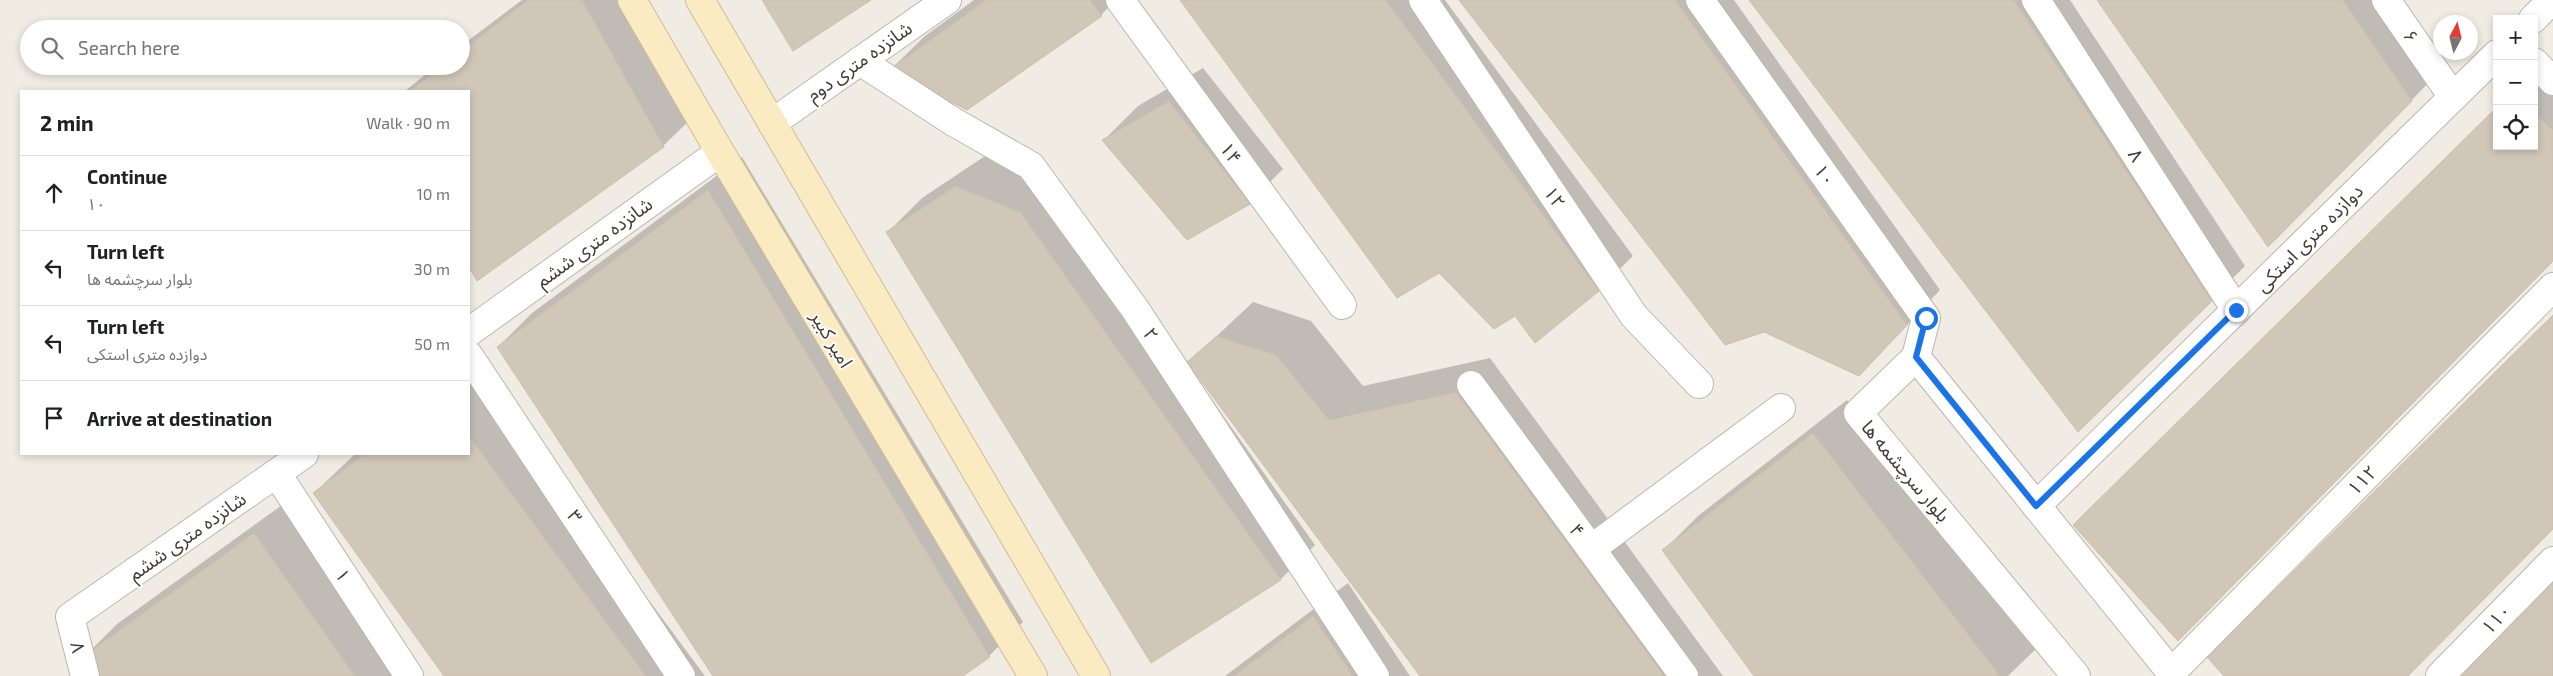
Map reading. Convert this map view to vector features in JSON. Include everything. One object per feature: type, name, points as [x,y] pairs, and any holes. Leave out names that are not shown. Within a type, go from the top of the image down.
[{"type":"main road","name":"امیر کبیر","points":[[632,0],[1024,673]]},
{"type":"main road","points":[[700,0],[1096,676]]},
{"type":"street","name":"شانزده متری دوم","points":[[772,123],[947,0]]},
{"type":"street","name":"۱۴","points":[[1120,0],[1342,305]]},
{"type":"street","name":"۱۲","points":[[1423,0],[1634,316],[1699,384]]},
{"type":"street","name":"۱۰","points":[[1700,0],[1926,318],[1916,357]]},
{"type":"street","name":"۸","points":[[2036,0],[2236,310]]},
{"type":"street","name":"۶","points":[[2386,0],[2452,97]]},
{"type":"street","points":[[2537,15],[2552,0]]},
{"type":"street","name":"دوازده متری استکی","points":[[2036,506],[2493,58]]},
{"type":"street","name":"۲","points":[[860,61],[952,121],[1031,166],[1135,309],[1375,676]]},
{"type":"street","points":[[2538,66],[2553,81]]},
{"type":"street","name":"شانزده متری ششم","points":[[470,331],[720,152]]},
{"type":"street","name":"۱۱۲","points":[[2173,674],[2553,286]]},
{"type":"street","points":[[1916,357],[2173,674]]},
{"type":"street","name":"بلوار سرچشمه ها","points":[[1916,357],[1858,413],[2076,676]]},
{"type":"street","name":"۳","points":[[470,358],[681,676]]},
{"type":"street","name":"۴","points":[[1471,385],[1684,676]]},
{"type":"street","points":[[1590,548],[1782,408]]},
{"type":"street","name":"شانزده متری ششم","points":[[70,618],[303,455]]},
{"type":"street","name":"۱","points":[[277,474],[409,676]]},
{"type":"street","name":"۱۱۰","points":[[2440,676],[2553,561]]},
{"type":"street","name":"۸","points":[[70,618],[85,676]]},
{"type":"building","points":[[528,0],[582,0],[664,147],[477,281],[470,269],[470,90],[411,90],[430,75],[470,75],[470,45]]},
{"type":"building","points":[[762,0],[871,0],[793,51]]},
{"type":"building","points":[[986,0],[1090,0],[1102,16],[967,110],[889,70]]},
{"type":"building","points":[[1180,0],[1386,0],[1599,291],[1535,343],[1515,316],[1494,329],[1439,273],[1397,298]]},
{"type":"building","points":[[1459,0],[1675,0],[1907,325],[1859,376],[1764,332],[1725,345]]},
{"type":"building","points":[[1749,0],[2014,0],[2212,301],[2078,432]]},
{"type":"building","points":[[2097,0],[2343,0],[2412,101],[2268,247]]},
{"type":"building","points":[[1169,101],[1250,204],[1187,240],[1102,140]]},
{"type":"building","points":[[2493,111],[2493,150],[2538,150],[2538,117],[2553,130],[2553,261],[2178,641],[2073,525]]},
{"type":"building","points":[[956,186],[1021,213],[1281,580],[1151,663],[886,232]]},
{"type":"building","points":[[708,190],[990,657],[963,676],[713,676],[497,347]]},
{"type":"building","points":[[2553,315],[2553,529],[2408,676],[2224,676],[2207,657]]},
{"type":"building","points":[[1217,336],[1276,355],[1329,420],[1456,392],[1664,676],[1420,676],[1187,362]]},
{"type":"building","points":[[1813,433],[2000,676],[1754,676],[1662,550]]},
{"type":"building","points":[[470,437],[646,676],[444,676],[313,493],[363,455],[470,455]]},
{"type":"building","points":[[254,533],[355,676],[89,676],[81,658]]},
{"type":"building","points":[[2553,580],[2553,676],[2456,676]]},
{"type":"building","points":[[1313,616],[1353,676],[1234,676]]},
{"type":"route","points":[[1926,318],[1916,357],[2036,506],[2236,310]]}]
